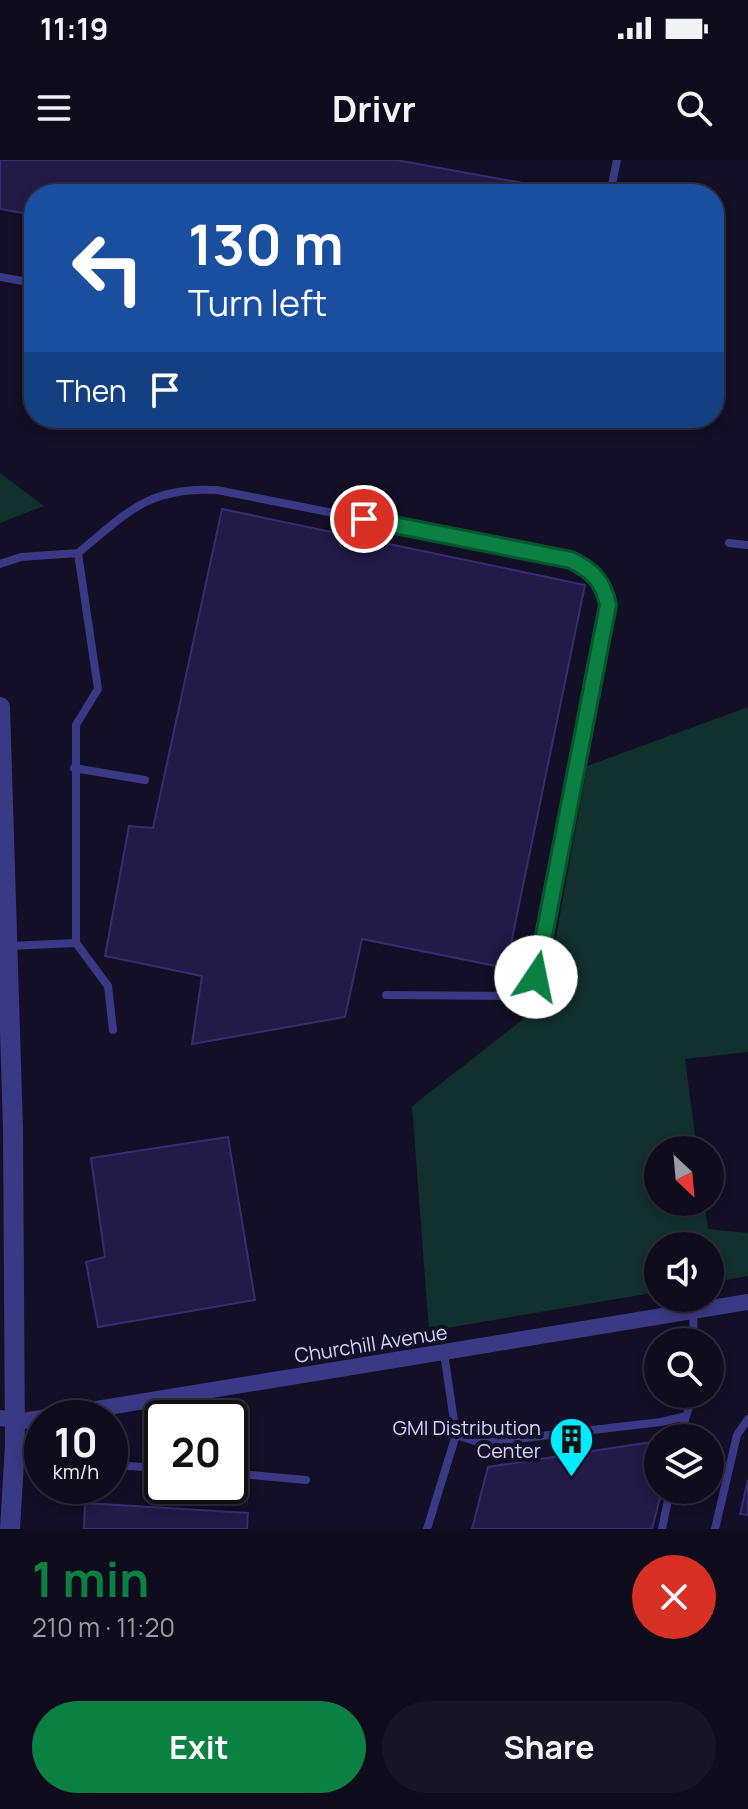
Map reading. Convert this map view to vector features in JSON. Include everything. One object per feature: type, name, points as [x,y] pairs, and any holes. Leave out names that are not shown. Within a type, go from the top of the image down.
[{"type":"street","points":[[0,707],[10,1529]]},
{"type":"street","name":"Churchill Avenue","points":[[724,1306],[748,1302]]},
{"type":"street","name":"Churchill Avenue","points":[[7,1419],[169,1397],[687,1312]]},
{"type":"lane","points":[[612,184],[617,160]]},
{"type":"lane","points":[[0,277],[24,281]]},
{"type":"lane","points":[[0,564],[21,557],[78,553],[135,507],[162,493],[188,488],[217,490],[571,560],[589,569],[604,585],[608,605],[536,977],[525,990],[506,996],[386,995]]},
{"type":"lane","points":[[729,543],[748,545]]},
{"type":"lane","points":[[78,553],[98,689],[76,725],[76,943],[108,986],[113,1030]]},
{"type":"lane","points":[[74,768],[145,780]]},
{"type":"lane","points":[[5,940],[76,943]]},
{"type":"lane","points":[[427,1529],[456,1435],[444,1352]]},
{"type":"lane","points":[[684,1424],[689,1408]]},
{"type":"lane","points":[[456,1435],[481,1443],[510,1442],[686,1416]]},
{"type":"lane","points":[[715,1529],[737,1435],[748,1419]]},
{"type":"lane","points":[[248,1475],[306,1480]]},
{"type":"lane","points":[[662,1529],[667,1504]]},
{"type":"green space","points":[[0,473],[44,506],[0,523]]},
{"type":"green space","points":[[748,707],[748,1052],[685,1059],[695,1136],[644,1136],[644,1216],[706,1216],[708,1229],[748,1233],[748,1276],[724,1280],[724,1232],[644,1232],[644,1294],[429,1331],[412,1106],[544,1003],[587,766]]},
{"type":"building","points":[[0,160],[396,160],[528,184],[24,184],[24,213],[0,209]]},
{"type":"building","points":[[222,509],[585,585],[506,968],[362,939],[345,1017],[192,1044],[202,976],[105,956],[129,826],[153,828]]},
{"type":"building","points":[[228,1137],[255,1300],[98,1327],[86,1262],[105,1257],[91,1158]]},
{"type":"building","name":"GMI Distribution Center","points":[[644,1443],[644,1504],[658,1504],[652,1529],[472,1529],[488,1467]]},
{"type":"building","points":[[748,1480],[748,1515],[740,1514]]},
{"type":"building","points":[[85,1504],[248,1513],[247,1529],[84,1529]]},
{"type":"place","name":"GMI Distribution Center","points":[[572,1479]]},
{"type":"route","points":[[364,519],[571,560],[589,569],[604,585],[608,605],[536,977]]}]
